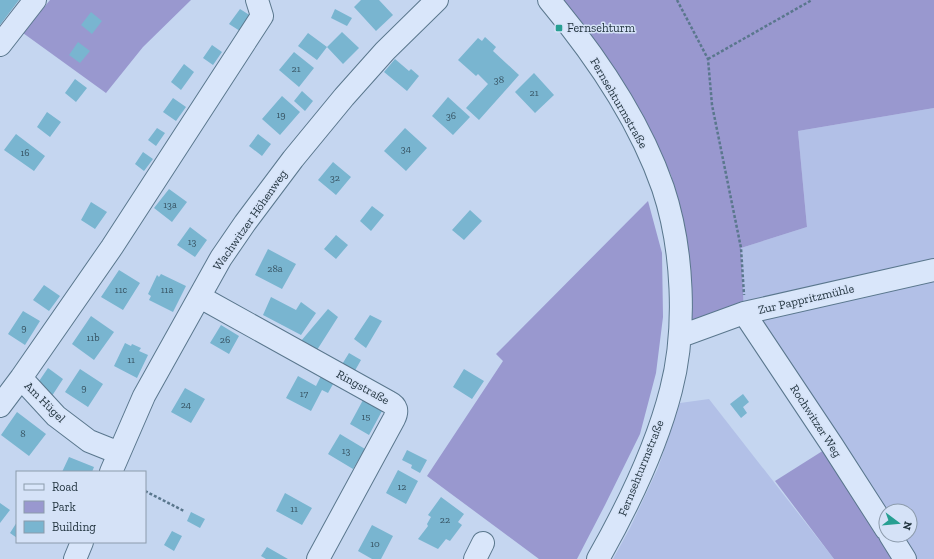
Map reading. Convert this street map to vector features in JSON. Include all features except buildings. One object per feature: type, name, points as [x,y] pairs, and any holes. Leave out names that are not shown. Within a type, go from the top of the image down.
[{"type":"street","points":[[0,45],[35,0]]},
{"type":"street","points":[[22,378],[112,247],[262,16],[257,0]]},
{"type":"street","name":"Wachwitzer Höhenweg","points":[[115,462],[144,396],[221,258],[244,223],[293,159],[344,97],[385,51],[437,0]]},
{"type":"street","name":"Fernsehturmstraße","points":[[549,0],[589,51],[613,88],[642,138],[663,188],[673,227],[681,282],[681,336],[671,390],[654,444],[619,522],[598,559]]},
{"type":"street","name":"Zur Pappritzmühle","points":[[681,336],[744,313],[934,270]]},
{"type":"street","name":"Ringstraße","points":[[200,296],[389,402],[396,408],[397,414],[318,559]]},
{"type":"street","name":"Rochwitzer Weg","points":[[744,313],[878,517]]},
{"type":"street","name":"Am Hügel","points":[[0,406],[22,378],[56,416],[115,462]]},
{"type":"street","points":[[75,559],[82,543]]},
{"type":"street","points":[[895,543],[905,559]]},
{"type":"path","points":[[676,0],[708,59],[712,106],[741,248],[744,313]]},
{"type":"path","points":[[708,59],[812,0]]},
{"type":"path","points":[[146,492],[184,511]]},
{"type":"shaded area","points":[[934,108],[934,559],[905,559],[895,543],[918,543],[918,503],[880,503],[744,313],[741,248],[807,227],[798,131]]},
{"type":"shaded area","points":[[709,399],[834,559],[613,559],[630,528],[658,468],[680,403]]},
{"type":"green space","points":[[50,0],[191,0],[143,47],[106,93],[23,33]]},
{"type":"green space","points":[[561,0],[934,0],[934,108],[798,131],[807,227],[741,248],[744,313],[690,327],[691,284],[684,227],[671,175],[651,136]]},
{"type":"green space","points":[[648,201],[662,253],[663,317],[656,373],[640,434],[577,559],[539,559],[427,476],[503,361],[496,354]]},
{"type":"green space","points":[[832,445],[878,517],[878,543],[895,543],[905,559],[834,559],[775,481]]},
{"type":"place","name":"Fernsehturm","points":[[559,28]]}]
